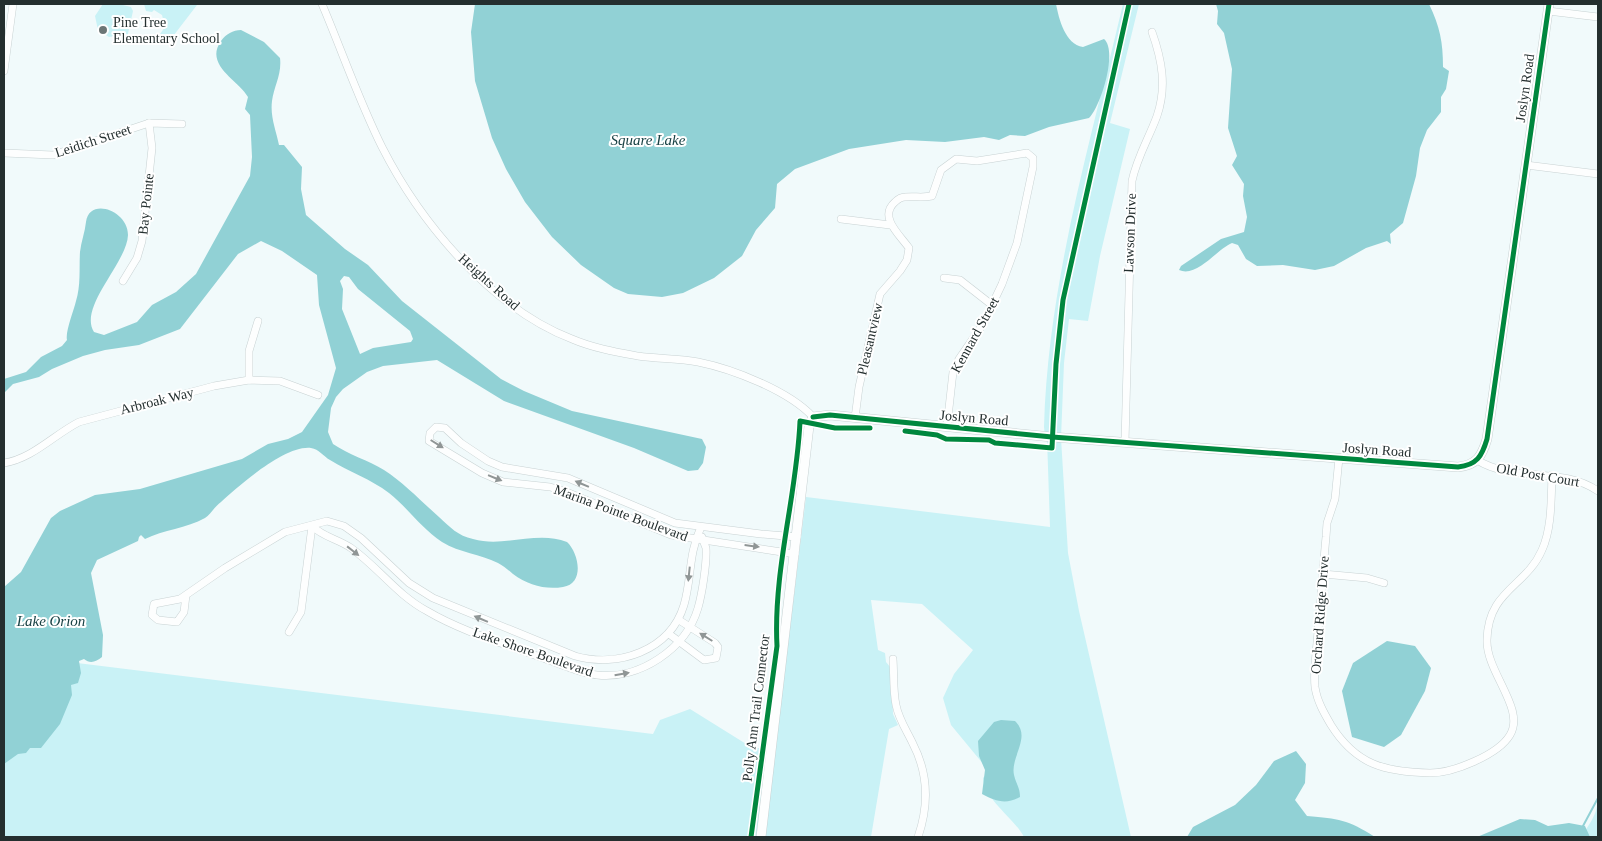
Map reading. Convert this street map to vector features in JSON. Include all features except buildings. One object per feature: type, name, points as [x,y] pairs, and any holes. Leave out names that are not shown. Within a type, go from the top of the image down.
[{"type":"street","points":[[4,72],[13,4]]},
{"type":"street","name":"Heights Road","points":[[322,4],[370,120],[394,168],[437,231],[491,288],[521,311],[571,339],[639,356],[698,362],[723,369],[770,389],[801,406],[812,418]]},
{"type":"street","points":[[1548,7],[1598,17]]},
{"type":"street","name":"Joslyn Road","points":[[812,418],[822,415],[1125,442],[1458,467],[1468,466],[1482,454],[1487,439],[1548,7]]},
{"type":"street","name":"Lawson Drive","points":[[1125,442],[1132,189],[1136,166],[1157,115],[1163,92],[1163,69],[1152,32]]},
{"type":"street","name":"Leidich Street","points":[[4,154],[53,155],[149,123],[182,124]]},
{"type":"street","name":"Bay Pointe","points":[[123,281],[137,258],[141,246],[152,148],[149,123]]},
{"type":"street","name":"Kennard Street","points":[[890,225],[889,212],[891,205],[904,196],[923,198],[932,196],[941,170],[956,159],[978,161],[1021,153],[1028,153],[1033,158],[1033,167],[1017,243],[1002,284],[983,324],[959,359],[953,372],[947,426]]},
{"type":"street","points":[[1526,165],[1598,174]]},
{"type":"street","points":[[841,219],[890,225]]},
{"type":"street","name":"Pleasantview","points":[[855,418],[859,387],[880,294],[907,260],[908,248],[890,225]]},
{"type":"street","points":[[944,278],[960,280],[992,305]]},
{"type":"street","points":[[249,380],[249,352],[258,321]]},
{"type":"street","name":"Arbroak Way","points":[[4,463],[23,457],[61,431],[96,416],[214,386],[249,380],[280,381],[318,394]]},
{"type":"street","points":[[761,837],[809,426],[812,418]]},
{"type":"street","name":"Marina Pointe Boulevard","points":[[795,554],[757,547],[699,541],[671,535],[557,489],[503,482],[482,473],[429,441],[430,433],[436,427],[445,428],[461,443],[488,461],[502,467],[568,478],[664,519],[701,527],[797,536]]},
{"type":"street","points":[[453,454],[461,443]]},
{"type":"street","name":"Orchard Ridge Drive","points":[[1339,458],[1335,500],[1327,523],[1315,687],[1318,701],[1325,716],[1345,746],[1367,762],[1392,769],[1437,773],[1462,767],[1496,750],[1509,737],[1513,728],[1513,712],[1491,665],[1487,650],[1487,634],[1490,620],[1500,598],[1528,571],[1542,551],[1549,526],[1552,476]]},
{"type":"street","name":"Old Post Court","points":[[1477,460],[1499,470],[1572,478],[1598,491]]},
{"type":"street","name":"Lake Shore Boulevard","points":[[186,596],[184,612],[177,622],[158,620],[152,615],[154,604],[177,600],[186,596],[225,568],[285,532],[296,528],[312,526],[321,521],[327,521],[344,526],[361,538],[409,583],[433,598],[575,656],[592,661],[623,659],[642,653],[669,634],[678,620],[688,586],[692,546],[699,541],[701,527]]},
{"type":"street","points":[[289,632],[301,612],[312,526]]},
{"type":"street","name":"Lake Shore Boulevard","points":[[312,526],[319,533],[339,540],[353,549],[400,594],[426,611],[446,621],[583,672],[598,675],[627,674],[662,657],[678,642],[689,626],[697,609],[706,548],[699,541]]},
{"type":"street","points":[[1323,574],[1367,578],[1384,582]]},
{"type":"street","points":[[669,634],[704,660],[716,658],[718,647],[715,643],[678,620]]},
{"type":"street","points":[[893,659],[895,704],[904,728],[918,752],[927,786],[926,802],[918,837]]},
{"type":"shaded area","points":[[103,4],[119,4],[131,7],[133,11],[125,47],[127,34],[109,37],[98,30],[95,16]]},
{"type":"shaded area","points":[[144,4],[197,5],[167,44],[158,37],[167,24],[164,23],[162,15],[154,10],[152,12],[146,11]]},
{"type":"shaded area","points":[[1123,4],[1139,4],[1110,123],[1130,129],[1100,256],[1088,321],[1069,319],[1064,363],[1061,438],[1068,553],[1079,611],[1131,837],[1024,837],[988,793],[983,778],[989,771],[951,725],[943,698],[954,674],[973,650],[922,604],[871,600],[878,650],[885,653],[886,662],[891,668],[893,714],[898,725],[889,729],[871,837],[4,837],[4,654],[653,734],[660,720],[690,709],[751,747],[775,750],[806,497],[1050,527],[1047,438],[1045,437],[1044,427],[1047,373],[1053,320],[1073,214]]},
{"type":"shaded area","points":[[1598,802],[1598,837],[1582,837],[1593,817]]},
{"type":"water","name":"Square Lake","points":[[475,4],[1056,4],[1067,36],[1077,45],[1083,47],[1104,39],[1108,45],[1109,66],[1103,91],[1094,112],[1089,118],[1049,127],[1025,136],[1010,135],[999,140],[984,137],[945,142],[906,140],[849,149],[795,169],[777,184],[775,208],[756,230],[742,256],[714,278],[683,293],[662,297],[628,294],[614,288],[581,265],[552,237],[525,202],[506,169],[492,138],[475,81],[471,32]]},
{"type":"water","points":[[1216,4],[1429,4],[1440,35],[1443,67],[1449,71],[1446,89],[1441,97],[1441,112],[1427,130],[1420,148],[1416,176],[1403,223],[1390,234],[1391,244],[1387,241],[1366,248],[1334,266],[1315,270],[1283,265],[1257,266],[1246,259],[1238,245],[1232,243],[1200,267],[1186,271],[1179,270],[1181,266],[1221,239],[1244,232],[1247,217],[1243,196],[1244,184],[1232,165],[1237,156],[1228,128],[1232,69],[1224,33],[1217,24],[1218,11]]},
{"type":"water","name":"Lake Orion","points":[[238,30],[264,42],[280,58],[280,69],[272,101],[273,118],[279,145],[284,145],[302,167],[301,189],[306,215],[345,249],[368,265],[402,301],[501,379],[572,411],[702,439],[706,447],[703,463],[698,470],[688,471],[634,448],[504,401],[437,360],[383,366],[367,372],[343,389],[336,397],[331,408],[328,432],[333,444],[378,466],[391,475],[451,528],[463,536],[497,542],[544,538],[567,542],[575,553],[577,560],[578,567],[575,580],[570,585],[563,587],[537,586],[519,578],[498,563],[449,546],[428,531],[396,499],[382,488],[337,464],[316,450],[311,448],[300,449],[276,459],[263,468],[239,486],[205,518],[145,539],[141,535],[138,541],[97,560],[91,573],[103,635],[102,657],[93,662],[84,659],[79,661],[81,673],[78,683],[71,685],[72,695],[60,724],[41,748],[30,748],[26,753],[18,754],[4,764],[4,587],[21,572],[51,518],[60,511],[95,495],[140,489],[242,459],[268,444],[288,439],[302,432],[328,395],[336,368],[319,305],[317,275],[282,251],[261,241],[238,254],[180,329],[139,345],[105,350],[83,356],[52,369],[39,377],[13,384],[4,393],[4,379],[26,372],[41,357],[62,346],[67,340],[68,327],[79,289],[81,244],[89,214],[94,210],[101,209],[116,213],[126,226],[128,235],[126,246],[92,310],[91,322],[94,332],[104,335],[137,322],[152,305],[176,292],[196,274],[250,176],[252,157],[250,115],[245,109],[248,97],[224,72],[219,65],[217,57],[217,50],[221,41],[225,36]],"holes":[[[344,276],[349,277],[358,289],[410,331],[413,339],[411,342],[373,348],[360,354],[342,309],[343,289],[340,281]]]},
{"type":"water","points":[[1387,641],[1415,646],[1431,668],[1425,691],[1401,735],[1384,747],[1352,737],[1342,691],[1353,663]]},
{"type":"water","points":[[1001,720],[1015,721],[1020,727],[1021,734],[1014,768],[1020,797],[1010,801],[991,799],[982,794],[985,770],[979,756],[978,741],[994,722]]},
{"type":"water","points":[[1296,751],[1306,764],[1305,783],[1295,800],[1307,816],[1350,823],[1375,837],[1187,837],[1193,827],[1235,805],[1256,785],[1274,761]]},
{"type":"water","points":[[1520,819],[1535,820],[1548,826],[1569,823],[1585,826],[1590,837],[1477,837]]},
{"type":"waterway","points":[[1583,826],[1598,798]]},
{"type":"cycle path","points":[[905,431],[937,435],[946,439],[989,440],[995,443],[1052,448],[1056,364],[1063,300],[1129,4]]},
{"type":"cycle path","points":[[813,417],[830,415],[1052,437],[1458,467],[1474,462],[1481,455],[1487,439],[1549,4]]},
{"type":"cycle path","name":"Polly Ann Trail Connector","points":[[751,837],[777,646],[778,589],[795,477],[800,421],[835,428],[870,428]]},
{"type":"place","name":"Pine Tree Elementary School","points":[[103,30]]}]
